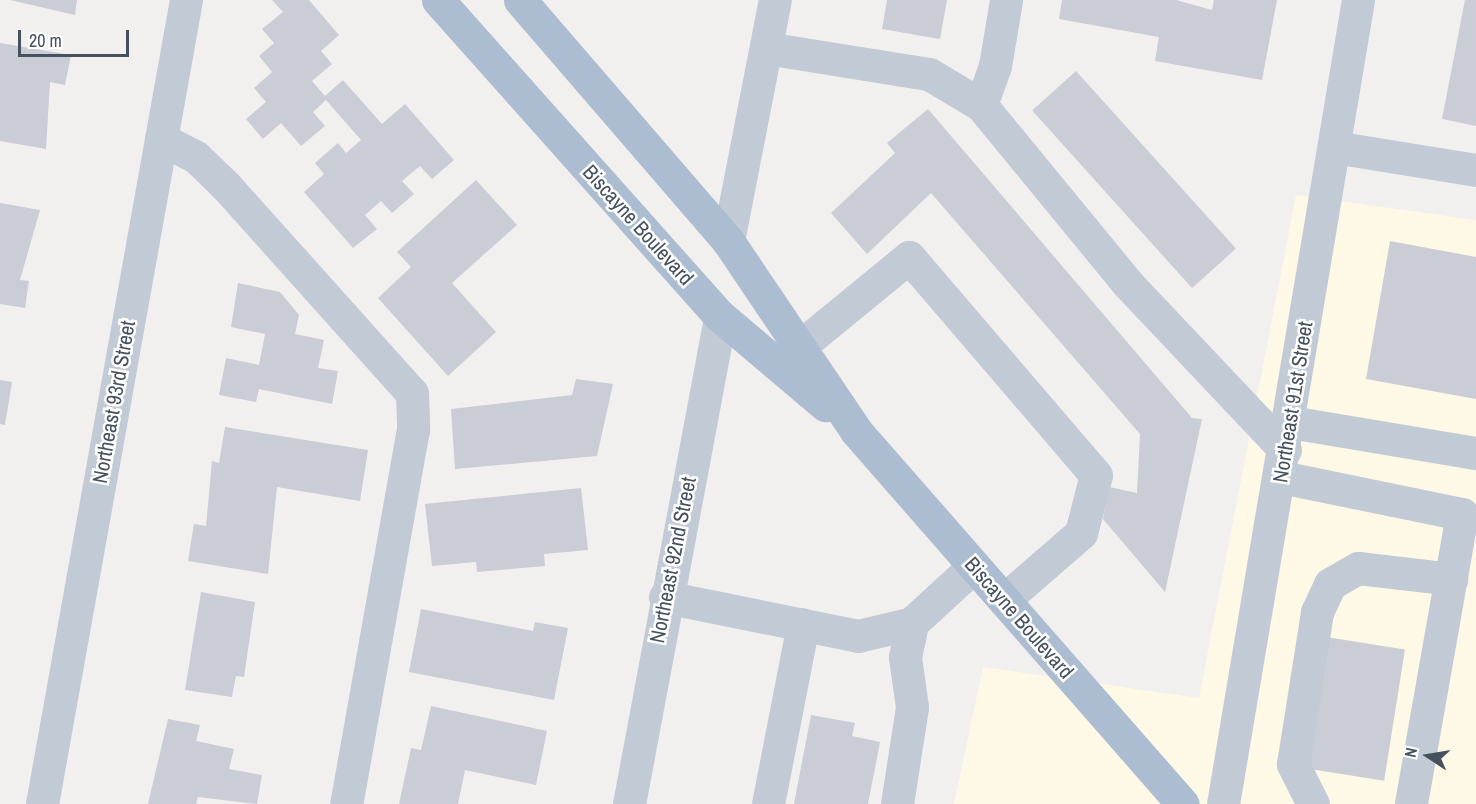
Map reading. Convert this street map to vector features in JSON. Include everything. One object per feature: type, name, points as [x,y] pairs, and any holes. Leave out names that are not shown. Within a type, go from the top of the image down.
[{"type":"main road","name":"Biscayne Boulevard","points":[[438,0],[720,316],[856,431]]},
{"type":"main road","name":"Biscayne Boulevard","points":[[520,0],[728,242],[856,431],[1183,804]]},
{"type":"street","name":"Northeast 93rd Street","points":[[42,804],[186,0]]},
{"type":"street","points":[[728,242],[775,0]]},
{"type":"street","points":[[981,105],[995,66],[1006,0]]},
{"type":"street","name":"Northeast 91st Street","points":[[1223,804],[1286,450],[1358,0]]},
{"type":"street","points":[[766,48],[929,74],[981,105],[1129,285],[1286,450],[1462,514],[1411,804]]},
{"type":"street","points":[[161,139],[196,157],[226,186],[412,393],[413,429],[346,804]]},
{"type":"street","points":[[1334,147],[1476,170]]},
{"type":"street","points":[[799,347],[909,257],[1096,475],[1081,533],[1004,600]]},
{"type":"street","name":"Northeast 92nd Street","points":[[629,804],[665,597],[720,316]]},
{"type":"street","points":[[1286,450],[1476,453]]},
{"type":"street","points":[[665,597],[858,636],[912,623],[974,566]]},
{"type":"street","points":[[1313,804],[1293,764],[1317,612],[1330,584],[1358,568],[1451,579]]},
{"type":"street","points":[[897,804],[912,707],[905,657],[912,623]]},
{"type":"street","points":[[768,804],[802,624]]},
{"type":"shaded area","points":[[1296,195],[1476,220],[1476,804],[954,804],[983,667],[1199,698]]},
{"type":"building","points":[[10,0],[77,0],[75,15]]},
{"type":"building","points":[[272,0],[309,0],[339,35],[321,51],[332,64],[312,81],[325,96],[343,80],[382,124],[405,104],[454,160],[432,179],[420,166],[402,181],[414,194],[392,213],[381,201],[365,215],[377,229],[353,248],[304,192],[324,174],[315,163],[338,143],[346,153],[361,140],[326,100],[313,112],[325,126],[301,146],[281,123],[263,139],[246,119],[266,102],[254,88],[272,72],[259,56],[274,43],[262,29],[283,12]]},
{"type":"building","points":[[887,0],[947,0],[940,39],[882,29]]},
{"type":"building","points":[[1062,0],[1176,0],[1212,10],[1214,0],[1277,0],[1262,80],[1155,61],[1159,37],[1059,19]]},
{"type":"building","points":[[1465,0],[1476,0],[1476,126],[1442,119]]},
{"type":"building","points":[[0,43],[71,55],[65,85],[50,82],[46,149],[0,141]]},
{"type":"building","points":[[1076,71],[1236,249],[1192,288],[1032,110]]},
{"type":"building","points":[[928,109],[1192,418],[1202,419],[1165,592],[1103,519],[1109,487],[1137,493],[1140,434],[931,193],[867,254],[831,213],[895,153],[887,143]]},
{"type":"building","points":[[476,180],[517,225],[452,283],[496,332],[448,376],[378,298],[411,267],[397,252]]},
{"type":"building","points":[[0,203],[40,210],[20,280],[29,281],[25,308],[0,304]]},
{"type":"building","points":[[1390,241],[1476,257],[1476,399],[1366,379]]},
{"type":"building","points":[[238,283],[280,292],[299,315],[295,334],[324,340],[318,368],[338,371],[332,404],[259,389],[256,402],[219,395],[226,358],[259,365],[265,334],[231,327]]},
{"type":"building","points":[[576,379],[613,384],[597,456],[455,469],[451,409],[572,395]]},
{"type":"building","points":[[0,380],[12,382],[5,425],[0,424]]},
{"type":"building","points":[[225,427],[368,450],[360,501],[277,487],[268,574],[188,561],[194,524],[206,526],[212,461],[219,463]]},
{"type":"building","points":[[581,488],[588,550],[544,554],[545,566],[477,572],[476,562],[432,566],[425,504]]},
{"type":"building","points":[[201,592],[255,602],[244,677],[236,676],[232,697],[185,690]]},
{"type":"building","points":[[421,609],[533,631],[535,622],[568,628],[554,700],[409,672]]},
{"type":"building","points":[[1320,636],[1405,649],[1384,781],[1299,767]]},
{"type":"building","points":[[431,706],[547,731],[536,785],[465,770],[458,804],[399,804],[411,748],[421,750]]},
{"type":"building","points":[[811,715],[855,723],[852,736],[880,742],[868,804],[794,804]]},
{"type":"building","points":[[168,719],[200,725],[196,741],[234,749],[229,769],[262,775],[257,804],[198,797],[196,804],[148,804]]}]
